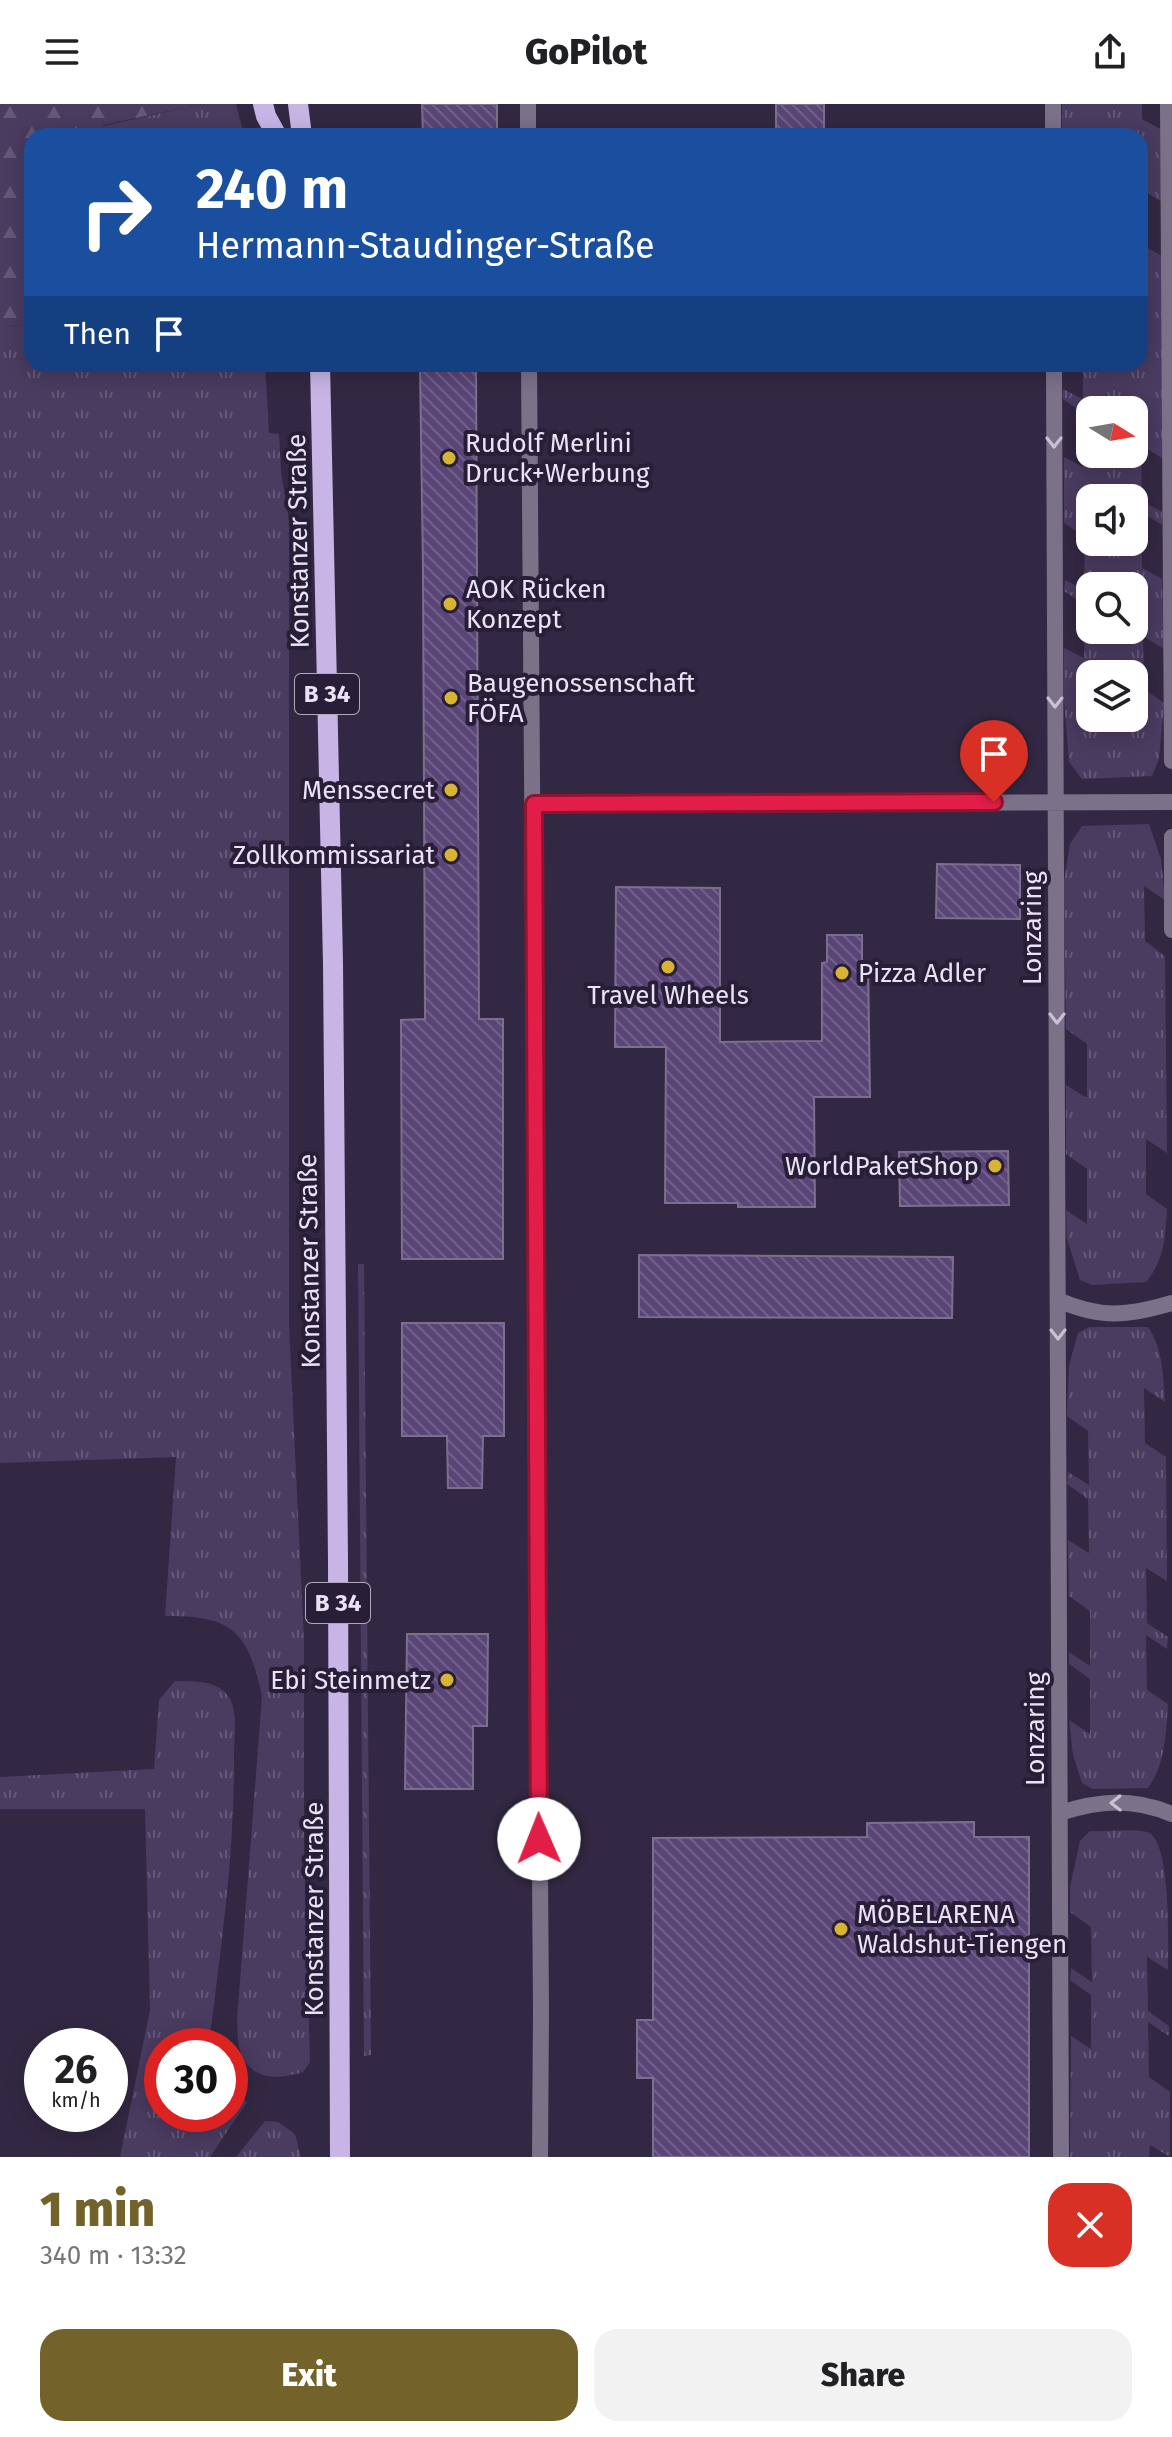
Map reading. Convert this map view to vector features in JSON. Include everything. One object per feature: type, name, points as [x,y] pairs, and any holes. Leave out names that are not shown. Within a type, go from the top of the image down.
[{"type":"main road","points":[[263,104],[273,128]]},
{"type":"main road","points":[[298,104],[301,128]]},
{"type":"main road","name":"Konstanzer Straße","points":[[320,372],[333,978],[340,2157]]},
{"type":"street","points":[[528,104],[528,128]]},
{"type":"street","points":[[1053,104],[1053,128]]},
{"type":"street","points":[[1168,104],[1172,761]]},
{"type":"street","points":[[529,372],[540,2157]]},
{"type":"street","name":"Lonzaring","points":[[1054,372],[1061,2157]]},
{"type":"street","points":[[534,804],[1172,802]]},
{"type":"street","points":[[1172,837],[1172,930]]},
{"type":"street","points":[[1058,1300],[1084,1312],[1115,1314],[1144,1311],[1172,1303]]},
{"type":"street","points":[[1060,1813],[1085,1805],[1118,1801],[1150,1805],[1172,1814]]},
{"type":"green space","points":[[0,104],[202,104],[103,125],[103,128],[24,128],[24,325],[0,326]]},
{"type":"green space","points":[[202,104],[236,104],[242,128],[103,128]]},
{"type":"green space","points":[[1062,104],[1142,104],[1142,119],[1162,130],[1162,202],[1148,193],[1148,128],[1062,128]]},
{"type":"green space","points":[[1148,248],[1162,256],[1162,458],[1148,449],[1148,396],[1083,396],[1083,372],[1148,372]]},
{"type":"green space","points":[[24,325],[24,372],[265,372],[269,433],[279,434],[281,472],[289,520],[289,1324],[304,1642],[304,1848],[310,2062],[303,2072],[273,2077],[256,2072],[248,2065],[248,2028],[237,2028],[262,1696],[250,1656],[233,1631],[206,1619],[165,1616],[176,1457],[0,1463],[0,326]]},
{"type":"green space","points":[[1063,389],[1077,396],[1076,408],[1063,399]]},
{"type":"green space","points":[[1064,457],[1076,463],[1076,468],[1141,468],[1142,484],[1076,484],[1076,531],[1064,523]]},
{"type":"green space","points":[[1148,504],[1162,512],[1162,525],[1148,516]]},
{"type":"green space","points":[[1085,556],[1142,556],[1142,568],[1162,579],[1164,649],[1148,639],[1148,572],[1084,572]]},
{"type":"green space","points":[[1065,580],[1076,586],[1076,599],[1064,591]]},
{"type":"green space","points":[[1084,644],[1143,644],[1143,660],[1076,660],[1076,732],[1148,732],[1148,692],[1164,703],[1159,759],[1152,776],[1082,779],[1069,762],[1064,648],[1084,658]]},
{"type":"green space","points":[[1149,824],[1161,859],[1165,900],[1144,886],[1145,941],[1165,956],[1167,1153],[1146,1139],[1146,1194],[1167,1209],[1164,1239],[1157,1265],[1146,1282],[1092,1285],[1080,1280],[1067,1239],[1066,1210],[1087,1224],[1087,1169],[1066,1154],[1066,1085],[1087,1098],[1087,1044],[1066,1029],[1064,882],[1070,844],[1082,826]]},
{"type":"green space","points":[[358,1264],[364,1264],[371,2055],[364,2056]]},
{"type":"green space","points":[[1089,1327],[1148,1327],[1157,1344],[1163,1373],[1165,1402],[1144,1388],[1145,1443],[1166,1457],[1167,1581],[1146,1568],[1147,1623],[1168,1637],[1167,1649],[1146,1635],[1147,1690],[1168,1704],[1161,1759],[1148,1788],[1093,1789],[1082,1783],[1073,1755],[1069,1720],[1090,1734],[1090,1679],[1069,1664],[1069,1652],[1090,1666],[1090,1611],[1069,1596],[1068,1540],[1089,1553],[1088,1499],[1067,1484],[1068,1472],[1089,1485],[1088,1431],[1067,1416],[1069,1366],[1078,1333]]},
{"type":"green space","points":[[175,1681],[213,1685],[230,1699],[235,1719],[227,1894],[211,2028],[146,2028],[150,2010],[145,1809],[0,1809],[0,1777],[154,1769],[159,1700]]},
{"type":"green space","points":[[1090,1831],[1147,1832],[1155,1839],[1161,1853],[1167,1895],[1168,1970],[1147,1957],[1148,2011],[1169,2026],[1169,2036],[1148,2022],[1149,2077],[1170,2092],[1170,2157],[1150,2145],[1149,2157],[1070,2157],[1071,2036],[1091,2049],[1091,1995],[1070,1980],[1071,1968],[1092,1982],[1091,1927],[1070,1912],[1070,1887],[1080,1841]]},
{"type":"green space","points":[[144,2039],[144,2132],[227,2132],[210,2157],[120,2157],[125,2132],[128,2132],[128,2118]]},
{"type":"green space","points":[[265,2121],[278,2122],[295,2134],[301,2157],[236,2157]]},
{"type":"building","points":[[422,104],[497,104],[497,128],[423,128]]},
{"type":"building","points":[[776,104],[824,104],[824,128],[776,128]]},
{"type":"building","points":[[420,372],[476,372],[479,1019],[503,1019],[503,1259],[402,1259],[401,1020],[425,1019]]},
{"type":"building","points":[[937,864],[1020,865],[1020,919],[936,918]]},
{"type":"building","points":[[616,887],[720,888],[720,1042],[822,1041],[822,963],[827,962],[827,935],[862,935],[862,962],[868,962],[870,1097],[814,1097],[815,1207],[665,1203],[666,1047],[615,1047]]},
{"type":"building","points":[[1008,1151],[1009,1205],[900,1206],[899,1152]]},
{"type":"building","points":[[639,1255],[953,1257],[952,1318],[639,1317]]},
{"type":"building","points":[[402,1323],[504,1323],[504,1436],[483,1436],[482,1488],[448,1488],[447,1436],[402,1436]]},
{"type":"building","name":"Ebi Steinmetz","points":[[407,1634],[488,1634],[487,1726],[473,1726],[473,1789],[405,1789]]},
{"type":"building","name":"MÖBELARENA Waldshut-Tiengen","points":[[974,1822],[974,1837],[1029,1837],[1029,2157],[653,2157],[653,2078],[637,2078],[637,2020],[653,2020],[653,1838],[867,1837],[867,1823]]},
{"type":"place","name":"Rudolf Merlini Druck+Werbung","points":[[449,458]]},
{"type":"place","name":"AOK Rücken Konzept","points":[[450,604]]},
{"type":"place","name":"Baugenossenschaft FÖFA","points":[[451,698]]},
{"type":"place","name":"Menssecret","points":[[451,790]]},
{"type":"place","name":"Zollkommissariat","points":[[451,855]]},
{"type":"place","name":"Travel Wheels","points":[[668,967]]},
{"type":"place","name":"Pizza Adler","points":[[842,973]]},
{"type":"place","name":"WorldPaketShop","points":[[995,1166]]},
{"type":"place","name":"Ebi Steinmetz","points":[[447,1680]]},
{"type":"place","name":"MÖBELARENA Waldshut-Tiengen","points":[[841,1929]]},
{"type":"route","points":[[539,1839],[534,804],[994,802]]}]
